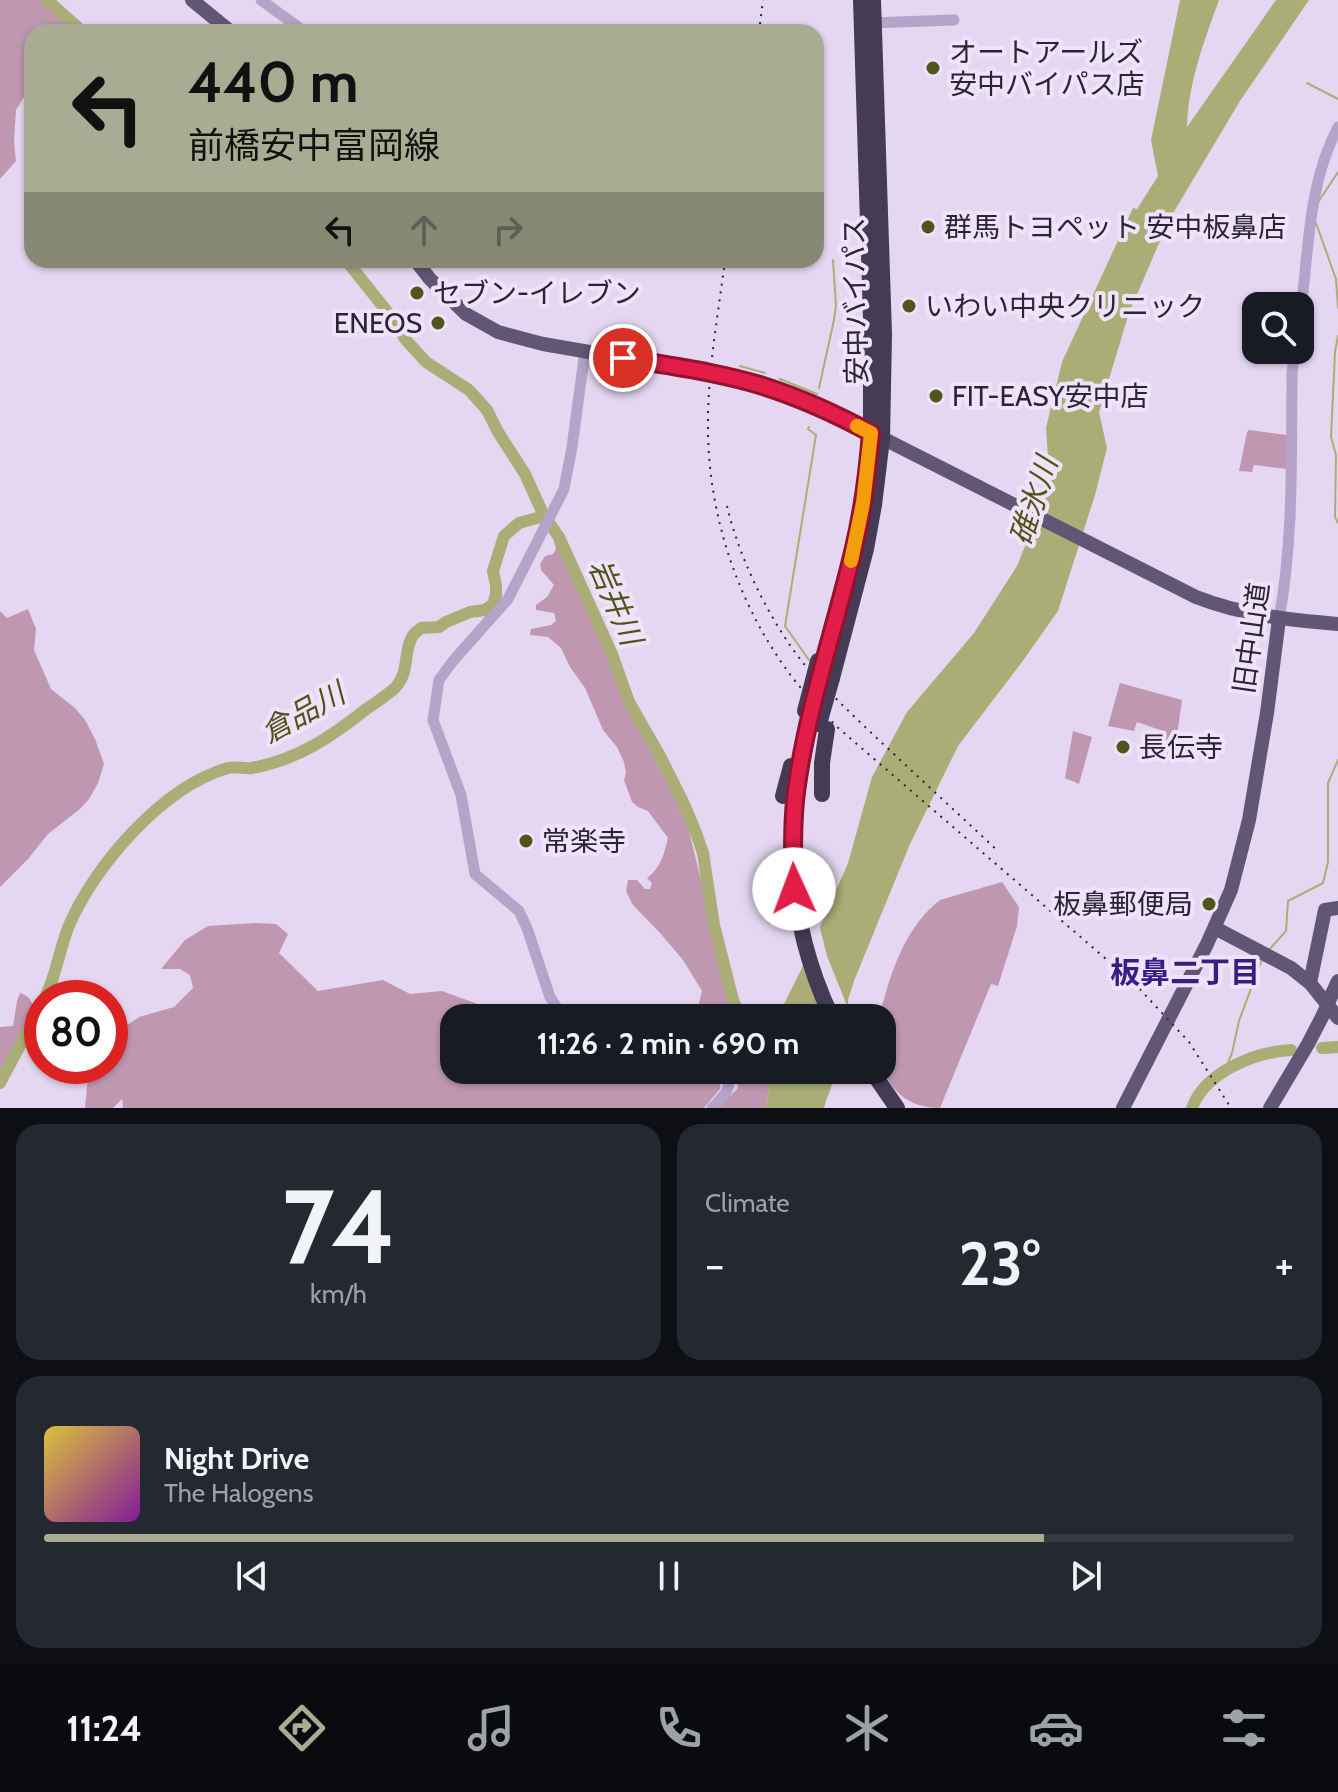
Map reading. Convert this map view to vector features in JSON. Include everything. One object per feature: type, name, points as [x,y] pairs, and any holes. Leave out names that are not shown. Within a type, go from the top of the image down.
[{"type":"highway","name":"安中バイパス","points":[[861,0],[868,23]]},
{"type":"highway","name":"安中バイパス","points":[[827,1004],[800,926],[794,889],[793,824],[800,764],[843,614],[877,436],[871,319],[868,23],[873,0]]},
{"type":"highway","name":"安中バイパス","points":[[815,720],[802,827],[802,872],[815,945],[837,1004]]},
{"type":"highway","points":[[815,720],[822,763],[822,794]]},
{"type":"highway","points":[[783,796],[815,720]]},
{"type":"highway","points":[[871,1084],[887,1108]]},
{"type":"highway","points":[[881,1084],[897,1108]]},
{"type":"main road","points":[[192,0],[221,24]]},
{"type":"main road","points":[[421,268],[466,314],[513,337],[724,376],[800,399],[1188,594],[1214,604],[1279,619],[1338,624]]},
{"type":"main road","name":"旧中山道","points":[[1123,1108],[1215,928],[1231,890],[1249,820],[1279,619]]},
{"type":"main road","points":[[1310,983],[1325,910],[1338,908]]},
{"type":"main road","points":[[1215,928],[1291,968],[1310,983],[1335,1015]]},
{"type":"main road","points":[[1270,1108],[1308,1044],[1335,1015],[1335,987]]},
{"type":"street","points":[[261,0],[294,24]]},
{"type":"street","points":[[868,23],[954,20]]},
{"type":"street","points":[[1303,292],[1316,186],[1329,144],[1338,127]]},
{"type":"street","points":[[554,1004],[519,911],[475,874],[461,795],[433,720],[439,680],[508,599],[564,489],[585,351]]},
{"type":"street","name":"旧中山道","points":[[1279,619],[1290,531],[1293,364]]},
{"type":"street","points":[[712,1108],[728,1090],[728,1084]]},
{"type":"shaded area","points":[[0,0],[42,0],[68,24],[24,24],[24,97],[16,110],[16,161],[0,179]]},
{"type":"shaded area","points":[[1180,0],[1219,0],[1194,79],[1187,127],[1276,0],[1309,0],[1240,101],[1169,220],[1129,313],[1099,412],[1107,448],[1058,611],[958,746],[910,844],[854,981],[848,1004],[784,1004],[848,863],[872,777],[907,712],[974,633],[1017,566],[1050,484],[1046,428],[1062,362],[1133,208],[1137,209],[1158,176],[1151,140]]},
{"type":"shaded area","points":[[1249,430],[1286,435],[1289,439],[1287,469],[1254,465],[1252,472],[1239,471]]},
{"type":"shaded area","points":[[552,535],[562,547],[626,702],[687,823],[731,1004],[699,1004],[702,991],[683,960],[633,905],[626,891],[628,880],[637,880],[645,889],[650,889],[652,883],[647,878],[659,865],[668,838],[648,811],[632,802],[624,780],[624,762],[603,730],[585,688],[561,648],[548,637],[530,635],[531,629],[556,621],[554,613],[536,610],[536,605],[547,597],[554,585],[541,570],[540,564],[545,556],[553,554],[556,549]]},
{"type":"shaded area","points":[[28,609],[36,629],[34,650],[51,689],[85,720],[104,764],[89,799],[48,834],[0,887],[0,611],[7,618]]},
{"type":"shaded area","points":[[1120,683],[1182,700],[1173,763],[1158,760],[1163,731],[1137,722],[1134,731],[1108,726]]},
{"type":"shaded area","points":[[1073,731],[1092,737],[1079,784],[1065,778]]},
{"type":"shaded area","points":[[1002,882],[1019,907],[1017,926],[998,986],[991,984],[940,1108],[912,1102],[891,1084],[896,1084],[896,1004],[883,1004],[908,938],[927,911],[940,900]]},
{"type":"shaded area","points":[[276,924],[288,934],[279,953],[318,991],[383,980],[410,994],[442,991],[475,1003],[440,1004],[440,1084],[720,1084],[720,1089],[704,1108],[123,1108],[122,1099],[113,1108],[85,1108],[87,1084],[128,1084],[128,1025],[139,1017],[174,1007],[193,988],[190,975],[180,969],[161,969],[185,940],[208,926]]},
{"type":"shaded area","points":[[20,993],[24,995],[24,1032],[0,1071],[0,1027],[13,1026]]},
{"type":"shaded area","points":[[738,1084],[768,1084],[765,1108],[718,1108],[738,1088]]},
{"type":"shaded area","points":[[767,1084],[832,1084],[824,1108],[765,1108]]},
{"type":"pier","points":[[818,920],[827,956],[846,1004],[819,1004],[802,959]]},
{"type":"waterway","name":"岩井川","points":[[47,0],[74,24]]},
{"type":"waterway","points":[[1307,83],[1338,99]]},
{"type":"waterway","points":[[1319,201],[1338,172]]},
{"type":"waterway","points":[[1316,223],[1336,279],[1338,308]]},
{"type":"waterway","points":[[819,388],[836,305],[833,260]]},
{"type":"waterway","name":"岩井川","points":[[352,268],[426,362],[469,390],[487,410],[525,474],[544,516],[559,537],[612,654],[629,702],[660,756],[695,830],[703,853],[714,925],[735,1004]]},
{"type":"waterway","points":[[1338,336],[1331,437],[1336,455],[1335,517],[1338,523]]},
{"type":"waterway","points":[[740,366],[765,373]]},
{"type":"waterway","points":[[780,379],[817,394]]},
{"type":"waterway","points":[[809,427],[816,435],[785,626],[809,660]]},
{"type":"waterway","name":"倉品川","points":[[52,980],[68,928],[79,904],[112,856],[155,811],[203,778],[228,768],[252,768],[299,753],[326,738],[388,694],[403,676],[409,643],[414,634],[421,628],[439,627],[493,604],[496,595],[493,571],[504,536],[519,523],[544,516]]},
{"type":"waterway","points":[[1268,951],[1286,931],[1288,901],[1323,883],[1328,862],[1328,783],[1338,760]]},
{"type":"waterway","points":[[1224,1072],[1262,959]]},
{"type":"waterway","name":"倉品川","points":[[0,1083],[24,1038]]},
{"type":"waterway","points":[[1322,1048],[1338,1047]]},
{"type":"waterway","points":[[1192,1108],[1208,1084],[1233,1066],[1262,1055],[1291,1050]]},
{"type":"railway","points":[[760,24],[763,0]]},
{"type":"railway","points":[[724,268],[709,388],[710,462],[728,554],[767,640],[796,682],[836,726],[1135,984],[1189,1042],[1231,1108]]},
{"type":"railway","points":[[727,506],[732,527],[759,592],[770,614],[809,670],[851,714],[999,852]]},
{"type":"slow traffic","points":[[851,561],[863,503],[871,433],[857,426]]},
{"type":"place","name":"オートアールズ 安中バイパス店","points":[[933,68]]},
{"type":"place","name":"群馬トヨペット 安中板鼻店","points":[[928,227]]},
{"type":"place","name":"セブン-イレブン","points":[[417,293]]},
{"type":"place","name":"いわい中央クリニック","points":[[909,306]]},
{"type":"place","name":"ENEOS","points":[[438,323]]},
{"type":"place","name":"FIT-EASY安中店","points":[[936,396]]},
{"type":"place","name":"長伝寺","points":[[1123,747]]},
{"type":"place","name":"常楽寺","points":[[526,841]]},
{"type":"place","name":"板鼻郵便局","points":[[1209,904]]},
{"type":"district","name":"板鼻二丁目","points":[[1185,973]]},
{"type":"route","points":[[623,358],[705,372],[762,386],[825,409],[871,433],[855,547],[816,691],[800,764],[793,824],[794,889]]},
{"type":"water label","name":"碓氷川","points":[[1034,501]]}]
